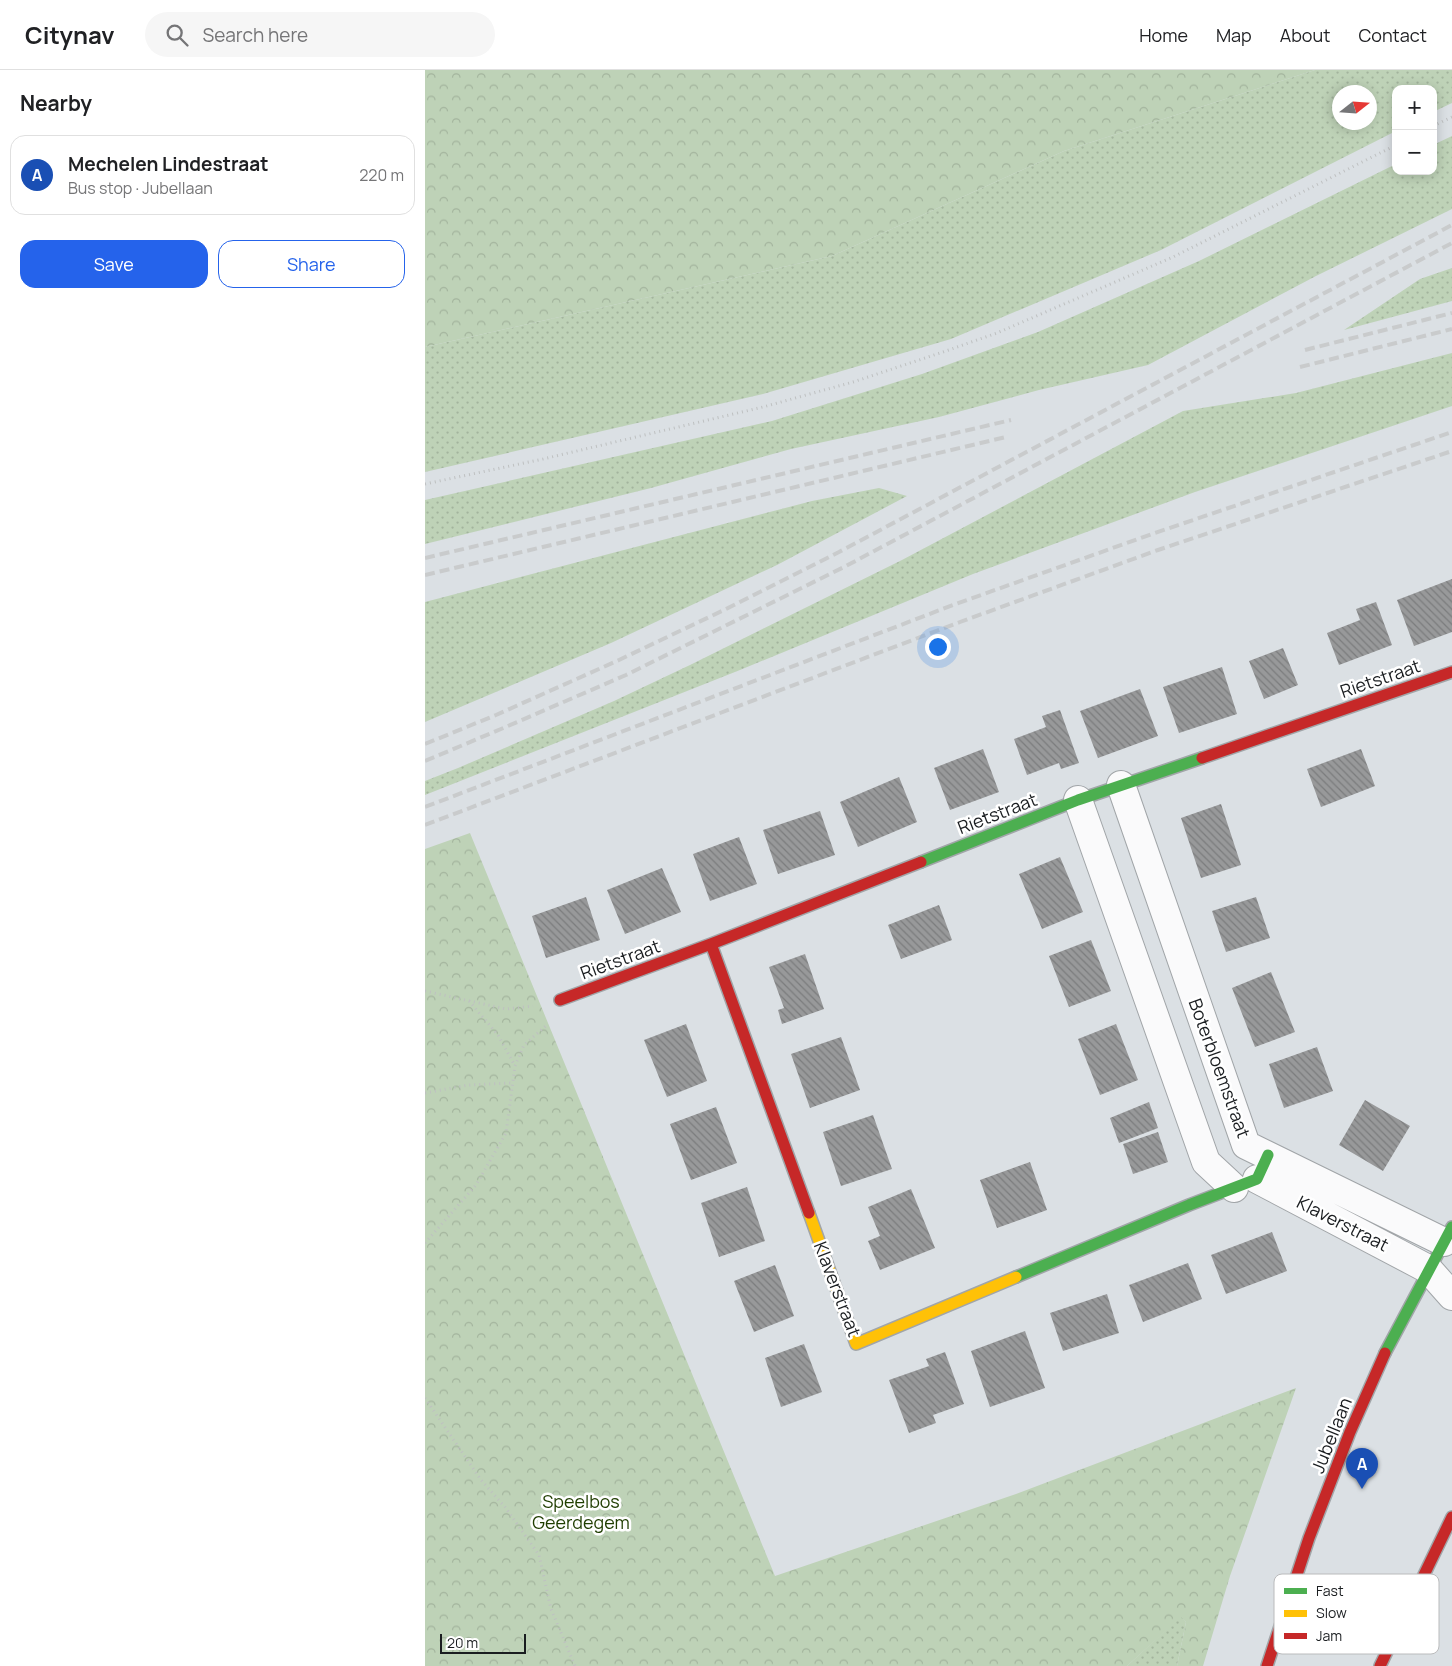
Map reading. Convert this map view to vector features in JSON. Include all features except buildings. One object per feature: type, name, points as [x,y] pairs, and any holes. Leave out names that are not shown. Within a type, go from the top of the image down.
[{"type":"street","name":"Rietstraat","points":[[560,1000],[711,944],[1078,800],[1452,672]]},
{"type":"street","name":"Boterbloemstraat","points":[[1121,785],[1246,1145],[1253,1174]]},
{"type":"street","name":"Boterbloemstraat","points":[[1078,800],[1206,1162],[1253,1174],[1448,1234]]},
{"type":"street","name":"Klaverstraat","points":[[711,944],[856,1344],[1253,1174],[1428,1269]]},
{"type":"street","name":"Jubellaan","points":[[1297,1574],[1350,1432],[1390,1340],[1448,1234]]},
{"type":"street","points":[[1428,1269],[1452,1296]]},
{"type":"street","points":[[1424,1574],[1452,1517]]},
{"type":"street","name":"Jubellaan","points":[[1267,1666],[1274,1645]]},
{"type":"street","points":[[1380,1666],[1386,1654]]},
{"type":"path","points":[[1437,124],[1452,117]]},
{"type":"path","points":[[425,484],[543,459],[763,407],[853,382],[943,352],[997,333],[1173,257],[1392,147]]},
{"type":"path","points":[[425,992],[506,1009],[560,1000],[555,1018],[525,1045],[515,1066],[506,1133],[476,1185],[425,1243]]},
{"type":"path","points":[[469,1001],[498,1034],[515,1066]]},
{"type":"path","points":[[425,1093],[468,1085],[512,1083]]},
{"type":"path","points":[[425,1398],[481,1480],[505,1507],[539,1555],[551,1609],[575,1666]]},
{"type":"green space","points":[[425,70],[1315,70],[1064,151],[832,256],[425,347]]},
{"type":"green space","points":[[1315,70],[1452,70],[1452,103],[1437,110],[1437,85],[1392,85],[1392,133],[1161,250],[951,339],[763,394],[425,472],[425,347],[832,256],[1064,151]]},
{"type":"green space","points":[[1452,136],[1452,209],[1316,276],[1148,365],[1039,390],[939,417],[791,449],[651,488],[425,544],[425,500],[772,421],[922,374],[1038,332],[1199,261],[1392,166],[1392,175],[1437,175],[1437,143]]},
{"type":"green space","points":[[1452,268],[1452,301],[1344,330],[1420,279]]},
{"type":"green space","points":[[1452,353],[1452,406],[1195,492],[973,574],[740,670],[425,795],[425,781],[614,701],[690,665],[902,560],[1183,411],[1296,393]]},
{"type":"green space","points":[[879,488],[907,496],[777,565],[611,643],[425,722],[425,602],[812,501]]},
{"type":"green space","name":"Speelbos Geerdegem","points":[[470,833],[775,1576],[1016,1494],[1296,1388],[1230,1576],[1203,1666],[1177,1666],[1186,1622],[1181,1617],[1127,1666],[425,1666],[425,849]]},
{"type":"green space","points":[[1181,1616],[1186,1622],[1177,1666],[1127,1666]]},
{"type":"railway","points":[[425,744],[496,715],[619,660],[839,552],[1452,225]]},
{"type":"railway","points":[[425,761],[626,675],[846,566],[1452,243]]},
{"type":"railway","points":[[1305,350],[1452,313]]},
{"type":"railway","points":[[1300,367],[1452,329]]},
{"type":"railway","points":[[425,558],[1011,420]]},
{"type":"railway","points":[[425,807],[953,605],[1152,534],[1452,432]]},
{"type":"railway","points":[[425,575],[1006,437]]},
{"type":"railway","points":[[425,825],[960,622],[1158,550],[1452,451]]},
{"type":"traffic: fast","points":[[921,862],[1078,800],[1202,758]]},
{"type":"traffic: fast","points":[[1016,1277],[1189,1205],[1257,1179],[1268,1155]]},
{"type":"traffic: fast","points":[[1385,1353],[1452,1227]]},
{"type":"traffic: slow","points":[[809,1213],[856,1344],[1016,1277]]},
{"type":"traffic: jam","points":[[1202,758],[1452,672]]},
{"type":"traffic: jam","points":[[560,1000],[711,944],[921,862]]},
{"type":"traffic: jam","points":[[711,944],[809,1213]]},
{"type":"traffic: jam","points":[[1297,1574],[1350,1432],[1385,1353]]},
{"type":"traffic: jam","points":[[1424,1574],[1452,1517]]},
{"type":"traffic: jam","points":[[1267,1666],[1274,1645]]},
{"type":"traffic: jam","points":[[1380,1666],[1386,1654]]},
{"type":"place","name":"Mechelen Lindestraat","points":[[1362,1489]]}]
